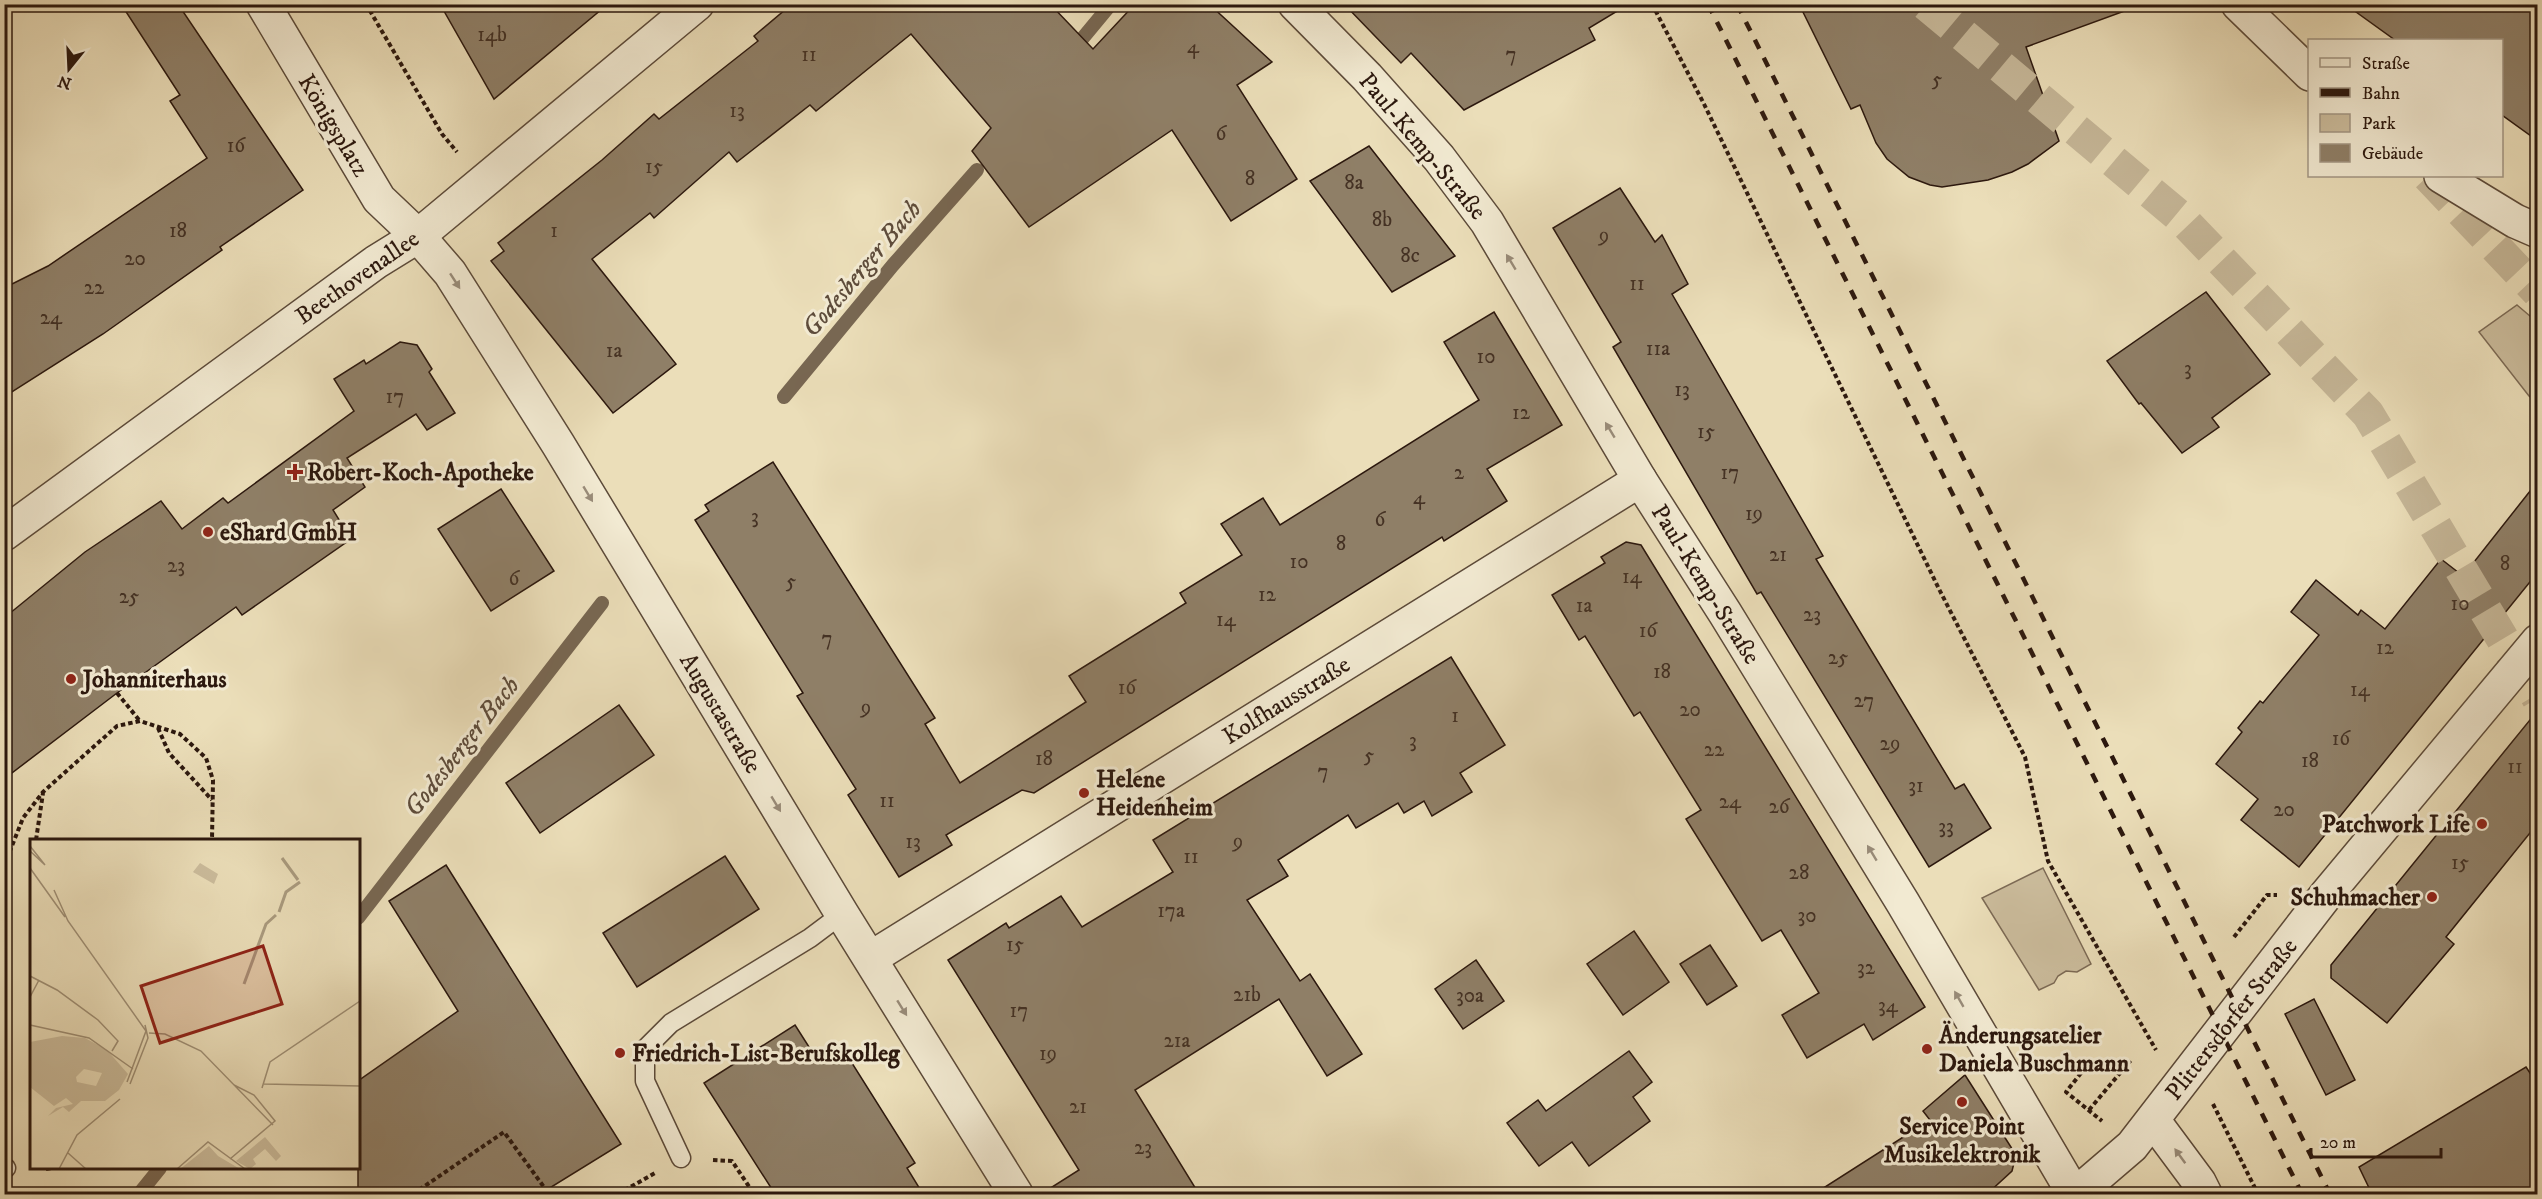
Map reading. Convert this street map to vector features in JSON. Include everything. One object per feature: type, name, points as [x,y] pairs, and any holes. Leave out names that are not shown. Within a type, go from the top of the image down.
[{"type":"street","name":"Königsplatz","points":[[263,4],[379,199],[418,236]]},
{"type":"street","name":"Beethovenallee","points":[[4,534],[376,262],[418,236],[697,4]]},
{"type":"street","name":"Paul-Kemp-Straße","points":[[1295,4],[1367,77],[1439,158],[1487,222],[1640,480],[1737,632],[1867,844],[2075,1194]]},
{"type":"street","points":[[2238,4],[2308,72]]},
{"type":"street","points":[[2443,177],[2515,221],[2538,231]]},
{"type":"street","name":"Augustastraße","points":[[418,236],[450,273],[558,444],[842,914],[1016,1194]]},
{"type":"street","name":"Kolfhausstraße","points":[[871,958],[1640,480]]},
{"type":"street","name":"Plittersdorfer Straße","points":[[2075,1194],[2132,1146],[2326,896],[2538,641]]},
{"type":"street","points":[[2153,1120],[2199,1182],[2205,1194]]},
{"type":"lane","points":[[681,1158],[645,1081],[645,1049],[670,1023],[810,938],[842,914]]},
{"type":"path","points":[[366,4],[442,134],[482,182]]},
{"type":"path","points":[[1652,4],[1709,115],[1940,591],[2025,757],[2048,861],[2160,1057],[2194,1066],[2258,1194]]},
{"type":"path","points":[[117,693],[140,722]]},
{"type":"path","points":[[4,866],[23,819],[43,792],[117,726],[140,722],[180,734],[206,758],[213,780],[212,839]]},
{"type":"path","points":[[158,727],[169,753],[213,800]]},
{"type":"path","points":[[36,839],[43,792]]},
{"type":"path","points":[[2235,937],[2267,896]]},
{"type":"path","points":[[2080,1073],[2066,1092],[2089,1110],[2131,1060]]},
{"type":"path","points":[[413,1194],[504,1132],[549,1194]]},
{"type":"path","points":[[618,1194],[681,1158],[732,1161],[754,1194]]},
{"type":"green space","points":[[2517,305],[2537,322],[2537,403],[2479,332]]},
{"type":"green space","points":[[2043,868],[2091,964],[2077,972],[2066,971],[2058,976],[2054,983],[2039,990],[1982,898]]},
{"type":"building","points":[[121,4],[178,4],[303,190],[220,247],[222,250],[103,334],[4,397],[4,288],[48,266],[207,158],[170,101],[180,95]]},
{"type":"building","points":[[440,4],[608,4],[494,99]]},
{"type":"building","points":[[792,4],[1050,4],[1093,49],[1135,4],[1209,4],[1272,62],[1237,85],[1297,179],[1231,221],[1172,130],[1029,227],[972,151],[991,128],[911,34],[816,111],[810,105],[737,162],[729,152],[654,218],[650,213],[592,259],[676,364],[613,413],[491,261],[504,251],[498,243],[602,160],[654,114],[659,119],[758,41],[754,36]]},
{"type":"building","points":[[1344,4],[1629,4],[1589,28],[1595,40],[1464,110],[1411,53],[1401,63]]},
{"type":"building","points":[[1799,4],[2129,4],[2130,9],[2026,47],[2059,141],[2028,164],[2012,172],[1988,180],[1942,187],[1909,177],[1887,159],[1876,143],[1860,105],[1851,109]]},
{"type":"building","points":[[2345,4],[2538,4],[2538,141],[2503,116],[2503,39],[2394,39]]},
{"type":"building","points":[[1369,146],[1455,256],[1392,292],[1310,181]]},
{"type":"building","points":[[1620,188],[1655,242],[1662,235],[1688,284],[1672,294],[1823,556],[1816,559],[1955,789],[1964,784],[1991,828],[1929,867],[1761,592],[1757,594],[1613,347],[1621,342],[1553,228]]},
{"type":"building","points":[[2206,292],[2270,374],[2212,418],[2219,427],[2182,453],[2141,403],[2139,404],[2107,361]]},
{"type":"building","points":[[1494,312],[1562,425],[1487,469],[1507,501],[1444,541],[1442,537],[1034,793],[1022,790],[946,835],[952,845],[899,877],[848,795],[856,789],[797,696],[803,693],[695,520],[709,511],[705,505],[773,462],[935,718],[925,724],[960,783],[1086,702],[1069,676],[1186,603],[1180,593],[1242,555],[1221,524],[1263,498],[1280,525],[1479,400],[1444,342]]},
{"type":"building","points":[[400,342],[417,345],[432,369],[429,372],[455,413],[427,430],[416,414],[347,458],[365,487],[333,510],[351,539],[242,615],[236,607],[4,779],[4,618],[85,552],[161,501],[182,529],[223,498],[228,503],[354,411],[334,379],[364,360],[366,364]]},
{"type":"building","points":[[2538,481],[2538,572],[2299,867],[2241,820],[2258,799],[2216,764],[2242,732],[2238,728],[2260,701],[2263,703],[2319,635],[2291,612],[2316,580],[2358,615],[2361,610],[2385,629],[2441,559],[2463,576]]},
{"type":"building","points":[[501,489],[554,571],[491,611],[438,529]]},
{"type":"building","points":[[1626,542],[1641,545],[1925,1007],[1873,1040],[1864,1024],[1807,1058],[1782,1015],[1819,993],[1781,930],[1762,941],[1686,819],[1701,810],[1640,712],[1634,716],[1585,636],[1579,640],[1552,595],[1605,563],[1601,557]]},
{"type":"building","points":[[1451,657],[1505,745],[1460,773],[1472,792],[1432,816],[1424,801],[1404,813],[1398,803],[1356,828],[1348,815],[1278,860],[1288,876],[1247,900],[1300,981],[1310,974],[1362,1054],[1327,1076],[1279,999],[1135,1090],[1199,1194],[1041,1194],[1079,1170],[948,960],[1006,923],[1009,928],[1061,896],[1082,927],[1173,872],[1153,840]]},
{"type":"building","points":[[619,705],[654,755],[540,833],[506,783]]},
{"type":"building","points":[[2538,710],[2538,823],[2446,937],[2454,944],[2387,1023],[2331,978],[2331,965]]},
{"type":"building","points":[[725,856],[759,909],[637,987],[603,933]]},
{"type":"building","points":[[446,865],[621,1144],[540,1194],[358,1194],[360,1080],[458,1011],[389,901]]},
{"type":"building","points":[[1634,931],[1669,982],[1623,1015],[1587,964]]},
{"type":"building","points":[[1710,945],[1737,986],[1707,1005],[1680,964]]},
{"type":"building","points":[[1476,960],[1504,1001],[1463,1029],[1435,989]]},
{"type":"building","points":[[2314,999],[2355,1080],[2326,1095],[2285,1014]]},
{"type":"building","points":[[795,1025],[816,1058],[840,1044],[915,1163],[907,1168],[923,1194],[775,1194],[704,1083]]},
{"type":"building","points":[[1629,1051],[1652,1082],[1633,1097],[1650,1121],[1589,1166],[1572,1142],[1539,1166],[1507,1123],[1538,1100],[1546,1111]]},
{"type":"building","points":[[2526,1067],[2538,1085],[2538,1194],[2372,1194],[2359,1167]]},
{"type":"building","points":[[1965,1075],[2016,1155],[2012,1171],[1987,1194],[1814,1194],[1930,1120],[1923,1111]]},
{"type":"waterway","name":"Godesberger Bach","points":[[1077,45],[1111,4]]},
{"type":"waterway","name":"Godesberger Bach","points":[[784,397],[893,265],[977,170]]},
{"type":"waterway","name":"Godesberger Bach","points":[[360,915],[602,603]]},
{"type":"waterway","name":"Godesberger Bach","points":[[139,1194],[159,1169]]},
{"type":"tunnel","points":[[1926,4],[2179,216],[2368,414],[2538,698]]},
{"type":"tunnel","points":[[2429,177],[2538,292]]},
{"type":"railway","points":[[1708,4],[2302,1194]]},
{"type":"railway","points":[[1737,4],[2330,1194]]},
{"type":"place","name":"Robert-Koch-Apotheke","points":[[295,472]]},
{"type":"place","name":"eShard GmbH","points":[[208,532]]},
{"type":"place","name":"Johanniterhaus","points":[[71,679]]},
{"type":"place","name":"Helene Heidenheim","points":[[1084,793]]},
{"type":"place","name":"Patchwork Life","points":[[2482,824]]},
{"type":"place","name":"Schuhmacher","points":[[2432,897]]},
{"type":"place","name":"Änderungsatelier Daniela Buschmann","points":[[1927,1049]]},
{"type":"place","name":"Friedrich-List-Berufskolleg","points":[[620,1053]]},
{"type":"place","name":"Service Point Musikelektronik","points":[[1962,1102]]}]
